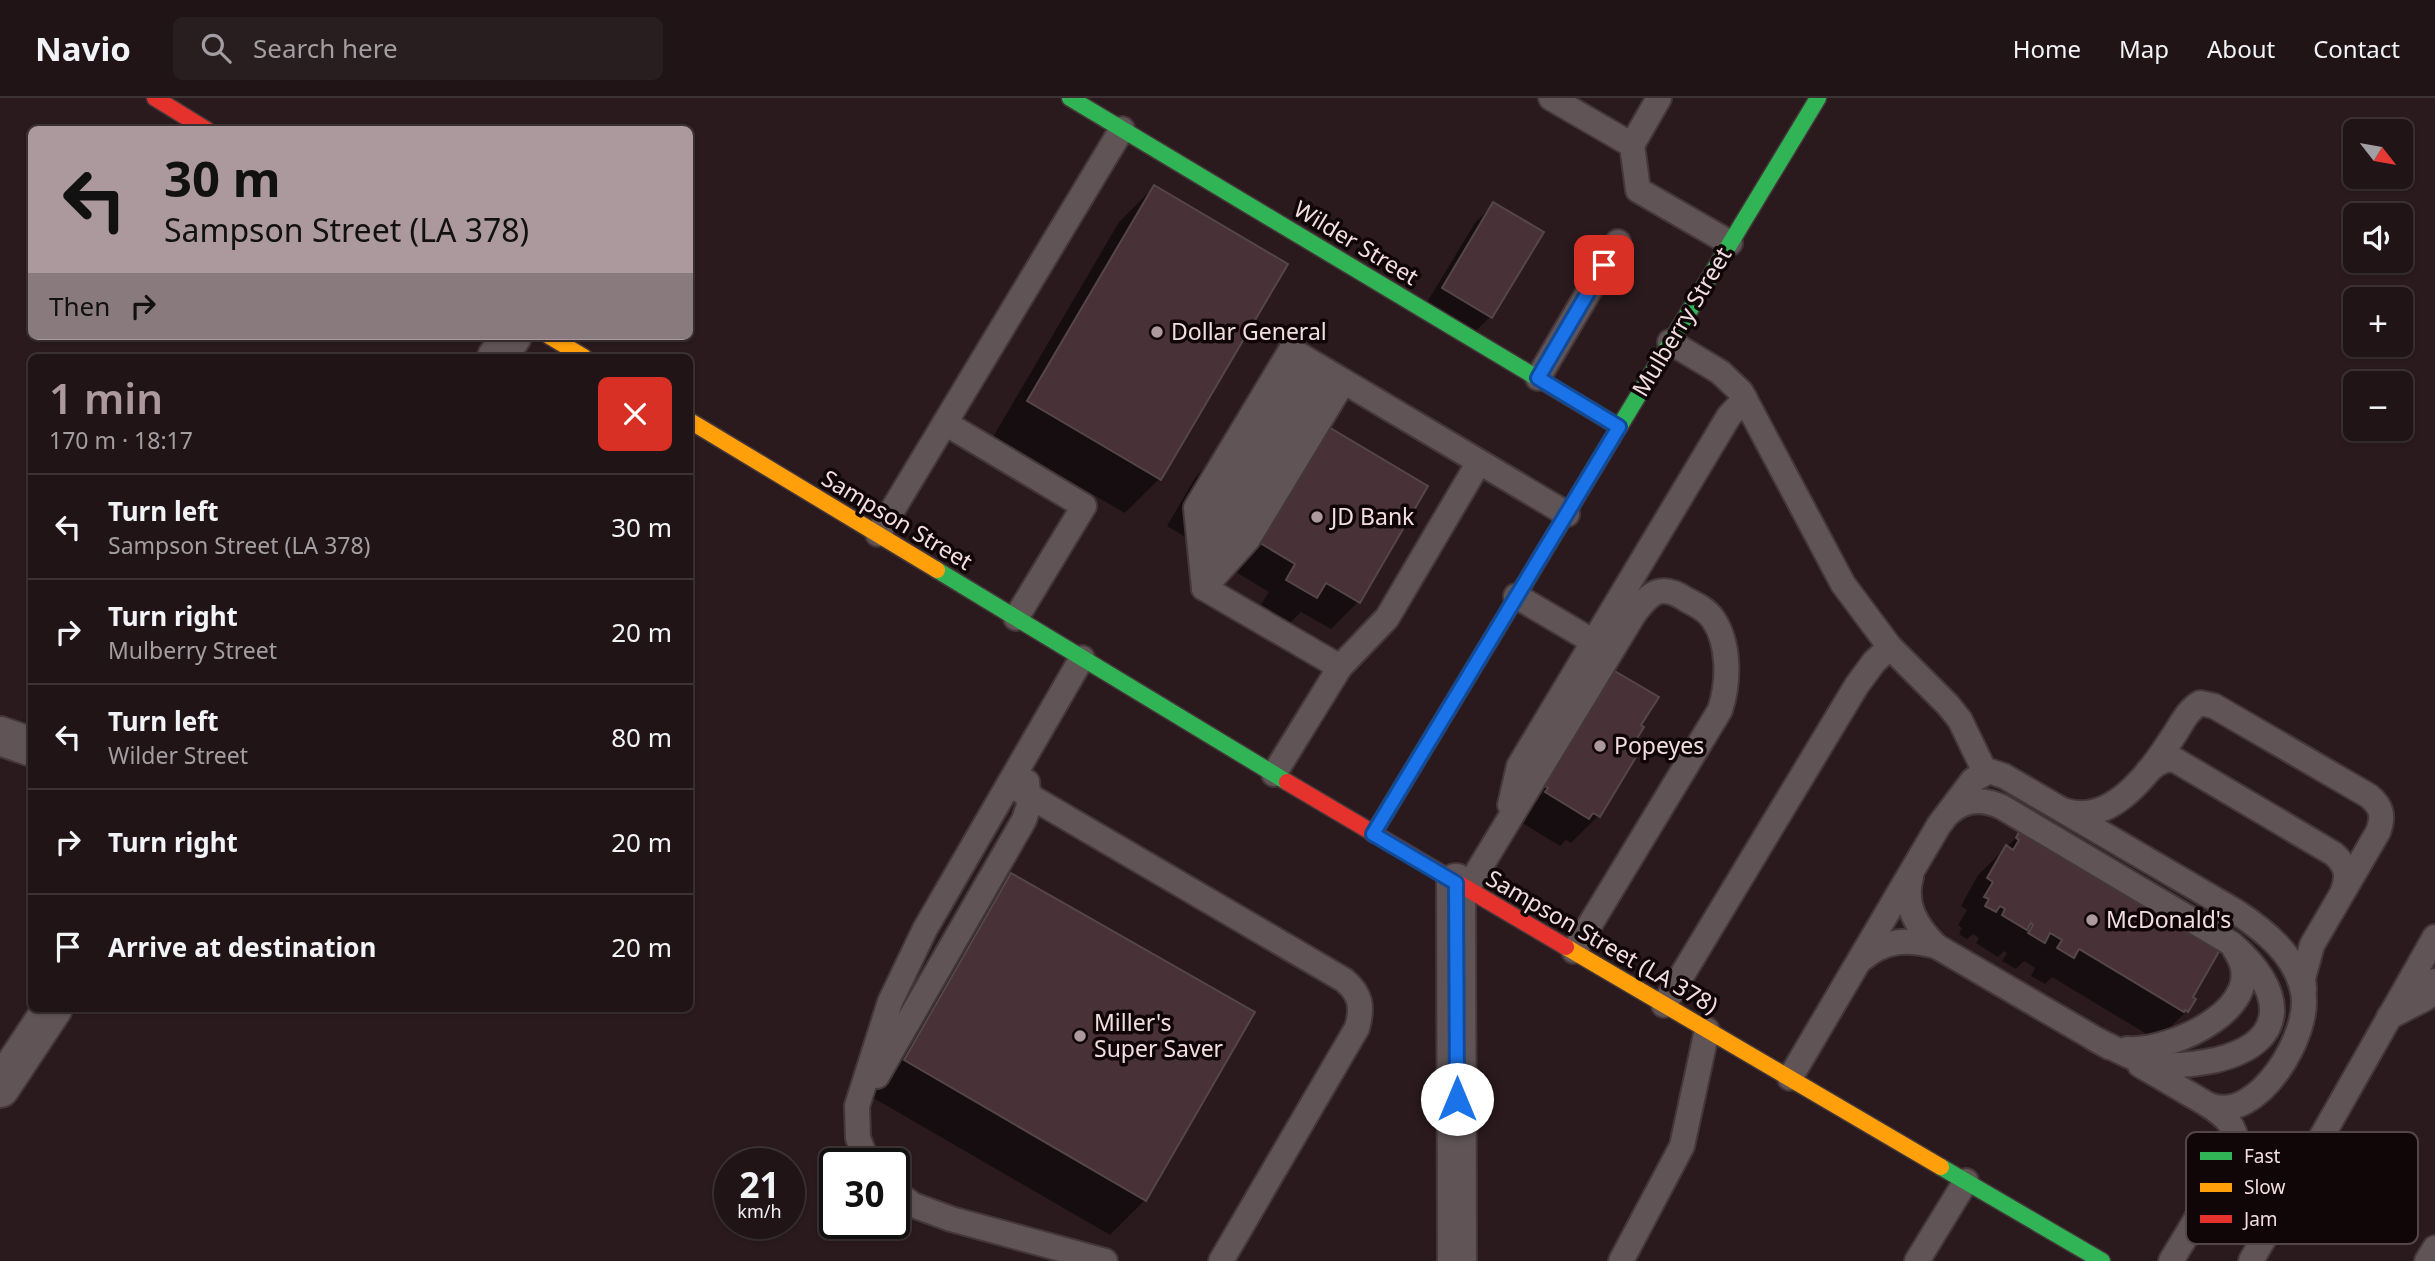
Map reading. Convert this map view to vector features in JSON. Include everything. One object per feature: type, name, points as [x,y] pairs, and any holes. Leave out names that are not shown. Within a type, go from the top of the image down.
[{"type":"main road","points":[[155,98],[200,126]]},
{"type":"main road","name":"Wilder Street","points":[[1070,98],[1619,427]]},
{"type":"main road","name":"Mulberry Street","points":[[1373,834],[1818,98]]},
{"type":"main road","points":[[556,340],[579,354]]},
{"type":"main road","name":"Sampson Street","points":[[693,423],[1082,657]]},
{"type":"main road","name":"Sampson Street (LA 378)","points":[[1082,657],[1373,834],[2102,1261]]},
{"type":"street","points":[[0,736],[28,746]]},
{"type":"street","points":[[1457,1261],[1462,886]]},
{"type":"street","points":[[0,1088],[50,1012]]},
{"type":"lane","points":[[1551,98],[1632,145]]},
{"type":"lane","points":[[1659,98],[1632,145],[1638,190],[1730,243]]},
{"type":"lane","points":[[878,534],[1122,129]]},
{"type":"lane","points":[[1538,378],[1618,242]]},
{"type":"lane","points":[[1670,342],[1735,384],[1843,583],[1890,647],[1960,720],[1985,772]]},
{"type":"lane","points":[[1204,588],[1196,508],[1291,350],[1567,514]]},
{"type":"lane","points":[[1204,588],[1248,539],[1326,371]]},
{"type":"lane","points":[[1504,829],[1519,766],[1729,416],[1745,399]]},
{"type":"lane","points":[[945,422],[1083,506],[1016,618]]},
{"type":"lane","points":[[1274,774],[1340,667],[1387,618],[1479,462]]},
{"type":"lane","points":[[1204,588],[1340,667]]},
{"type":"lane","points":[[1462,886],[1504,829],[1643,602],[1664,589],[1677,593],[1706,611],[1720,632],[1725,653],[1726,694],[1720,710],[1574,951]]},
{"type":"lane","points":[[1517,596],[1594,642]]},
{"type":"lane","points":[[1664,1005],[1857,685],[1874,662],[1890,647]]},
{"type":"lane","points":[[1019,790],[1032,743],[1082,657]]},
{"type":"lane","points":[[2142,776],[2171,741],[2187,714],[2200,703],[2208,703],[2369,796],[2382,811],[2378,832],[2312,946],[2303,978],[2305,1006],[2301,1026],[2267,1085],[2243,1104],[2225,1108],[2209,1105]]},
{"type":"lane","points":[[2056,807],[2079,815],[2094,813],[2109,806],[2160,762],[2175,760],[2334,855],[2344,864],[2346,870],[2345,888],[2339,898]]},
{"type":"lane","points":[[1790,1078],[1939,825],[1973,780],[1985,772],[1996,772],[2254,923],[2290,960],[2304,995]]},
{"type":"lane","points":[[862,1148],[858,1138],[861,1110],[872,1085],[1024,820],[1029,805],[1019,790]]},
{"type":"lane","points":[[1019,790],[1344,980],[1354,989],[1360,1000],[1361,1014],[1357,1028],[1221,1261]]},
{"type":"lane","points":[[1939,825],[1951,811],[1967,802],[1975,800],[1993,803],[2223,937],[2253,964],[2268,986],[2273,1004],[2265,1032],[2258,1041],[2226,1057],[2203,1063],[2157,1064],[2097,1040]]},
{"type":"lane","points":[[1913,870],[1907,890],[1912,913],[1922,932],[1936,946],[2209,1105],[2224,1116],[2234,1132]]},
{"type":"lane","points":[[2097,1040],[2123,1049],[2149,1049],[2175,1041],[2221,1016],[2230,1008],[2241,990],[2244,969],[2241,959],[2223,937]]},
{"type":"lane","points":[[2324,1132],[2435,937]]},
{"type":"lane","points":[[1857,964],[1873,950],[1894,942],[1916,941],[1936,946]]},
{"type":"lane","points":[[2389,1017],[2426,998],[2435,981]]},
{"type":"lane","points":[[1621,1261],[1682,1146],[1707,1030]]},
{"type":"lane","points":[[1917,1261],[1966,1181]]},
{"type":"lane","points":[[910,1202],[951,1219],[1105,1261]]},
{"type":"lane","points":[[2171,1261],[2186,1236]]},
{"type":"lane","points":[[2251,1261],[2261,1244]]},
{"type":"lane","points":[[2427,1261],[2435,1248]]},
{"type":"building","name":"Dollar General","points":[[1154,185],[1288,264],[1161,480],[1027,401]]},
{"type":"building","points":[[1493,202],[1544,232],[1492,318],[1442,288]]},
{"type":"building","name":"JD Bank","points":[[1322,423],[1428,486],[1360,603],[1326,583],[1317,598],[1286,580],[1295,564],[1255,540]]},
{"type":"building","name":"Popeyes","points":[[1613,670],[1659,697],[1641,725],[1644,727],[1628,753],[1636,757],[1600,817],[1593,813],[1589,819],[1545,792],[1548,788],[1542,784]]},
{"type":"building","name":"McDonald's","points":[[2030,828],[2221,948],[2193,997],[2196,999],[2188,1012],[2079,949],[2074,958],[2057,948],[2062,940],[2050,933],[2045,943],[2028,933],[2033,925],[2031,923],[2027,930],[2002,915],[2005,909],[2000,906],[1996,912],[1985,906],[1989,899],[1984,897],[1993,882],[1987,878],[2006,845],[2013,850],[2019,840],[2016,838],[2019,832],[2026,836]]},
{"type":"building","name":"Miller's Super Saver","points":[[1011,873],[1255,1012],[1146,1201],[904,1060]]},
{"type":"traffic: fast","points":[[1070,98],[1619,427]]},
{"type":"traffic: fast","points":[[1525,583],[1818,98]]},
{"type":"traffic: fast","points":[[937,570],[1287,782]]},
{"type":"traffic: fast","points":[[1941,1167],[2102,1261]]},
{"type":"traffic: slow","points":[[556,340],[579,354]]},
{"type":"traffic: slow","points":[[693,423],[937,570]]},
{"type":"traffic: slow","points":[[1566,947],[1941,1167]]},
{"type":"traffic: jam","points":[[155,98],[200,126]]},
{"type":"traffic: jam","points":[[1373,834],[1525,583]]},
{"type":"traffic: jam","points":[[1287,782],[1566,947]]},
{"type":"place","name":"Dollar General","points":[[1157,332]]},
{"type":"place","name":"JD Bank","points":[[1317,517]]},
{"type":"place","name":"Popeyes","points":[[1600,746]]},
{"type":"place","name":"McDonald's","points":[[2092,920]]},
{"type":"place","name":"Miller's Super Saver","points":[[1080,1036]]},
{"type":"route","points":[[1457,1099],[1456,883],[1373,834],[1619,427],[1538,378],[1604,265]]}]
